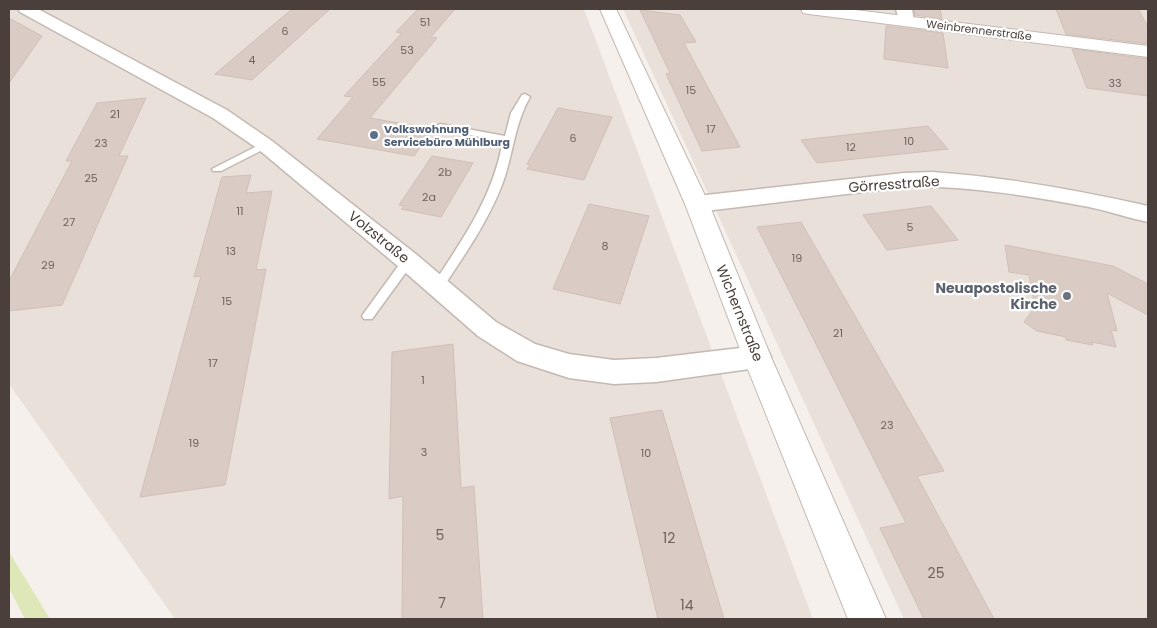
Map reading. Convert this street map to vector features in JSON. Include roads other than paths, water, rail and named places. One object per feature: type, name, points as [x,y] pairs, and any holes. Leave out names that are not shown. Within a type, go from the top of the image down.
[{"type":"street","name":"Volzstraße","points":[[26,9],[212,109],[265,146],[495,334],[527,353],[569,366],[614,372],[656,370],[757,357]]},
{"type":"street","name":"Wichernstraße","points":[[608,9],[697,204],[757,357],[867,619]]},
{"type":"street","name":"Weinbrennerstraße","points":[[809,9],[905,15],[1148,52]]},
{"type":"street","name":"Görresstraße","points":[[697,204],[904,180],[932,179],[1089,200],[1148,214]]},
{"type":"lane","points":[[438,286],[484,213],[501,179],[507,145],[516,113],[525,97]]},
{"type":"lane","points":[[440,127],[502,138],[507,145]]},
{"type":"lane","points":[[217,169],[265,146]]},
{"type":"lane","points":[[368,316],[408,261]]},
{"type":"place","name":"Volkswohnung Servicebüro Mühlburg","points":[[374,135]]},
{"type":"place","name":"Neuapostolische Kirche","points":[[1067,296]]}]
